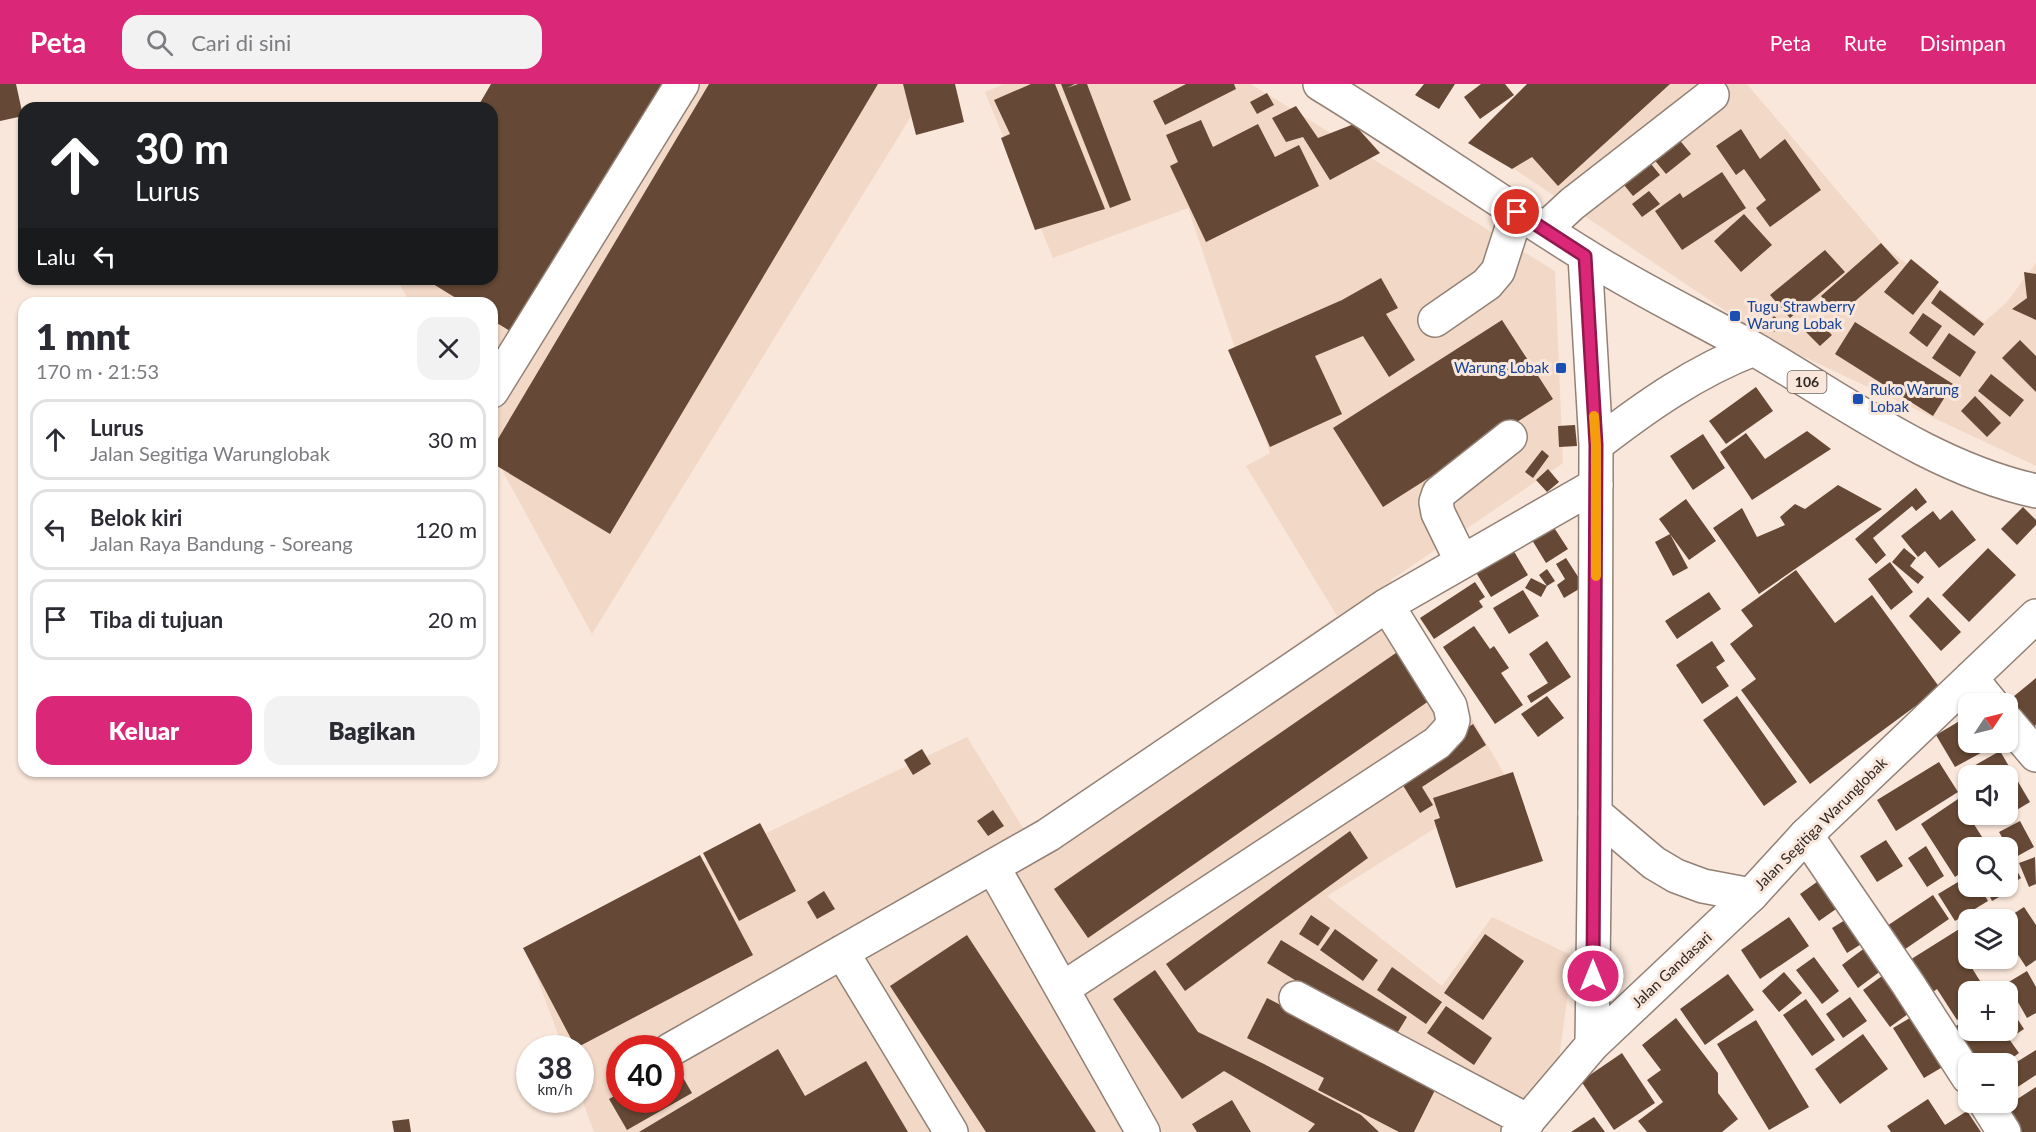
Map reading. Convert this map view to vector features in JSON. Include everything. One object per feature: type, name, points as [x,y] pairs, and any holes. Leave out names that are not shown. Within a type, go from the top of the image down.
[{"type":"main road","points":[[498,381],[682,84]]},
{"type":"main road","name":"106","points":[[1320,84],[1362,109],[1585,256],[1754,349],[1858,413],[1959,466],[2010,485],[2036,491]]},
{"type":"main road","points":[[1545,229],[1572,204],[1712,95]]},
{"type":"main road","points":[[1436,320],[1487,284],[1498,271],[1517,212]]},
{"type":"main road","points":[[1585,256],[1596,445],[1592,1045]]},
{"type":"main road","points":[[1596,445],[1682,384],[1728,359],[1754,349]]},
{"type":"main road","points":[[1462,562],[1438,513],[1436,502],[1440,493],[1510,437]]},
{"type":"main road","points":[[684,1042],[1048,835],[1387,605],[1596,485]]},
{"type":"main road","points":[[1062,989],[1437,743],[1445,735],[1454,720],[1450,706],[1387,605]]},
{"type":"main road","name":"Jalan Segitiga Warunglobak","points":[[1595,813],[1654,863],[1676,876],[1703,886],[1751,895],[1806,835],[2036,616]]},
{"type":"main road","points":[[1971,678],[1983,693]]},
{"type":"main road","points":[[2018,734],[2036,755]]},
{"type":"main road","points":[[1806,835],[1958,1062]]},
{"type":"main road","points":[[993,867],[1143,1132]]},
{"type":"main road","name":"Jalan Gandasari","points":[[1523,1126],[1592,1045],[1751,895]]},
{"type":"main road","points":[[842,952],[951,1132]]},
{"type":"main road","points":[[1296,998],[1523,1126]]},
{"type":"main road","points":[[1991,1113],[2004,1132]]},
{"type":"shaded area","points":[[501,84],[920,84],[920,102],[592,634],[498,463],[498,297],[407,297],[400,285],[498,285],[498,102],[494,102]]},
{"type":"shaded area","points":[[1004,84],[1251,84],[1555,271],[1563,463],[1391,580],[1509,782],[1327,896],[1442,986],[1492,917],[1573,956],[1557,1073],[1504,1132],[594,1132],[587,1113],[594,1113],[594,1035],[558,1035],[526,948],[967,737],[1025,831],[1337,616],[1246,466],[1270,453],[1188,208],[1053,258],[985,92]]},
{"type":"shaded area","points":[[1534,84],[1747,84],[1885,247],[1984,322],[2006,303],[2036,263],[2036,466],[1772,342],[1471,140]]},
{"type":"building","points":[[0,84],[16,84],[20,102],[18,102],[18,117],[0,121]]},
{"type":"building","points":[[491,84],[665,84],[515,334],[498,324],[498,297],[454,297],[435,285],[498,285],[498,102],[480,102]]},
{"type":"building","points":[[709,84],[878,84],[610,534],[498,467],[498,439]]},
{"type":"building","points":[[903,84],[955,84],[964,122],[916,135]]},
{"type":"building","points":[[1031,84],[1055,84],[1105,209],[1035,230],[1001,138],[1010,134],[994,100]]},
{"type":"building","points":[[1061,84],[1075,84],[1067,88],[1087,84],[1131,200],[1110,208]]},
{"type":"building","points":[[1186,84],[1234,84],[1236,89],[1165,125],[1153,101]]},
{"type":"building","points":[[1424,84],[1455,84],[1439,109],[1415,95]]},
{"type":"building","points":[[1481,84],[1505,84],[1514,95],[1480,119],[1464,97]]},
{"type":"building","points":[[1527,84],[1670,84],[1558,186],[1532,157],[1512,169],[1468,143]]},
{"type":"building","points":[[1267,93],[1274,105],[1257,114],[1250,102]]},
{"type":"building","points":[[1296,106],[1318,138],[1354,124],[1380,153],[1330,180],[1303,137],[1286,142],[1272,118]]},
{"type":"building","points":[[1201,120],[1213,147],[1258,124],[1275,157],[1299,145],[1319,186],[1206,242],[1170,166],[1178,162],[1166,135]]},
{"type":"building","points":[[1741,129],[1760,159],[1785,139],[1821,190],[1770,227],[1756,208],[1766,200],[1744,169],[1736,175],[1716,146]]},
{"type":"building","points":[[1673,132],[1691,154],[1666,174],[1648,152]]},
{"type":"building","points":[[1647,159],[1660,175],[1633,196],[1620,180]]},
{"type":"building","points":[[1722,172],[1746,208],[1682,250],[1655,211],[1680,193],[1683,198]]},
{"type":"building","points":[[1649,191],[1660,204],[1642,217],[1632,204]]},
{"type":"building","points":[[1744,214],[1772,245],[1741,272],[1714,241]]},
{"type":"building","points":[[1881,243],[1899,263],[1838,316],[1821,296]]},
{"type":"building","points":[[1825,250],[1845,272],[1790,318],[1770,295]]},
{"type":"building","points":[[1911,259],[1939,282],[1913,315],[1884,292]]},
{"type":"building","points":[[2024,272],[2036,274],[2036,320],[2012,309],[2027,298]]},
{"type":"building","points":[[1381,278],[1398,308],[1386,314],[1415,360],[1389,377],[1363,336],[1315,356],[1342,414],[1270,447],[1228,350],[1342,300]]},
{"type":"building","points":[[1940,290],[1984,324],[1974,336],[1931,303]]},
{"type":"building","points":[[1923,313],[1942,326],[1927,347],[1909,333]]},
{"type":"building","points":[[1774,316],[1782,323],[1774,332],[1766,325]]},
{"type":"building","points":[[1502,320],[1553,399],[1383,507],[1333,428]]},
{"type":"building","points":[[1817,320],[1832,335],[1820,346],[1805,331]]},
{"type":"building","points":[[1855,322],[1953,384],[1933,416],[1835,354]]},
{"type":"building","points":[[1949,333],[1976,352],[1960,377],[1932,358]]},
{"type":"building","points":[[2020,340],[2036,356],[2036,392],[2002,358]]},
{"type":"building","points":[[1991,374],[2024,400],[2010,417],[1978,391]]},
{"type":"building","points":[[1756,387],[1773,411],[1726,444],[1709,421]]},
{"type":"building","points":[[1975,396],[2001,423],[1987,437],[1961,411]]},
{"type":"building","points":[[1575,425],[1577,446],[1559,447],[1558,426]]},
{"type":"building","points":[[1807,431],[1831,449],[1752,500],[1720,452],[1746,433],[1765,459]]},
{"type":"building","points":[[1703,434],[1725,468],[1693,490],[1670,456]]},
{"type":"building","points":[[1542,450],[1549,456],[1533,478],[1525,472]]},
{"type":"building","points":[[1548,469],[1559,482],[1547,492],[1536,480]]},
{"type":"building","points":[[1838,485],[1882,509],[1759,594],[1713,528],[1742,508],[1757,537],[1785,525],[1780,517],[1795,504],[1805,509]]},
{"type":"building","points":[[1916,488],[1927,502],[1916,511],[1912,506],[1873,538],[1886,555],[1876,564],[1855,539]]},
{"type":"building","points":[[1686,499],[1716,541],[1689,560],[1659,519]]},
{"type":"building","points":[[2023,507],[2036,520],[2036,525],[2017,545],[2001,529]]},
{"type":"building","points":[[1952,510],[1976,540],[1939,568],[1925,551],[1918,557],[1901,536],[1933,511],[1940,520]]},
{"type":"building","points":[[1553,526],[1568,549],[1546,563],[1532,540]]},
{"type":"building","points":[[1670,534],[1688,568],[1673,576],[1655,542]]},
{"type":"building","points":[[1512,548],[1528,575],[1491,597],[1475,571]]},
{"type":"building","points":[[1904,548],[1916,558],[1910,566],[1924,577],[1918,584],[1892,562]]},
{"type":"building","points":[[1988,548],[2016,575],[1969,622],[1942,595]]},
{"type":"building","points":[[1566,558],[1584,586],[1564,598],[1557,585],[1565,579],[1556,564]]},
{"type":"building","points":[[1890,562],[1913,592],[1891,610],[1868,579]]},
{"type":"building","points":[[1547,569],[1555,581],[1547,586],[1539,575]]},
{"type":"building","points":[[1796,570],[1835,623],[1872,595],[1940,688],[1810,784],[1741,690],[1756,679],[1730,644],[1753,626],[1741,610]]},
{"type":"building","points":[[1531,578],[1547,586],[1541,597],[1525,588]]},
{"type":"building","points":[[1475,582],[1485,597],[1479,601],[1483,607],[1434,639],[1420,618]]},
{"type":"building","points":[[1523,590],[1539,616],[1509,634],[1493,608]]},
{"type":"building","points":[[1709,592],[1721,609],[1677,639],[1665,621]]},
{"type":"building","points":[[1928,597],[1961,632],[1941,651],[1909,616]]},
{"type":"building","points":[[1474,626],[1490,649],[1494,646],[1509,668],[1501,673],[1523,705],[1495,724],[1443,647]]},
{"type":"building","points":[[1547,641],[1571,677],[1531,703],[1527,696],[1548,683],[1529,654]]},
{"type":"building","points":[[1712,641],[1725,661],[1716,667],[1729,686],[1702,704],[1676,665]]},
{"type":"building","points":[[1406,646],[1436,696],[1088,938],[1054,889]]},
{"type":"building","points":[[2036,678],[2036,725],[2031,729],[2018,713],[2018,693]]},
{"type":"building","points":[[1547,696],[1564,718],[1538,737],[1521,714]]},
{"type":"building","points":[[1737,696],[1797,782],[1764,806],[1703,720]]},
{"type":"building","points":[[1958,722],[1958,753],[1981,753],[1955,767],[1936,735]]},
{"type":"building","points":[[1473,724],[1486,745],[1422,787],[1433,805],[1420,813],[1396,774]]},
{"type":"building","points":[[922,749],[931,764],[913,775],[904,760]]},
{"type":"building","points":[[1996,753],[2001,753],[2008,765],[1975,765]]},
{"type":"building","points":[[1939,762],[1958,792],[1896,831],[1877,800]]},
{"type":"building","points":[[1513,772],[1543,861],[1456,888],[1434,820],[1440,818],[1433,798]]},
{"type":"building","points":[[2018,782],[2030,802],[2018,809]]},
{"type":"building","points":[[1958,799],[1958,825],[1974,825],[1982,837],[1958,837],[1958,875],[1955,877],[1921,824]]},
{"type":"building","points":[[993,810],[1004,826],[988,836],[977,821]]},
{"type":"building","points":[[2020,821],[2034,847],[2018,856],[2018,837],[2002,837],[1999,832],[2012,825],[2018,825]]},
{"type":"building","points":[[760,823],[796,891],[739,921],[703,853]]},
{"type":"building","points":[[1350,831],[1368,858],[1185,991],[1166,964]]},
{"type":"building","points":[[1886,840],[1903,866],[1877,882],[1860,856]]},
{"type":"building","points":[[1926,846],[1944,876],[1927,887],[1908,858]]},
{"type":"building","points":[[700,855],[753,955],[594,1039],[594,1035],[569,1035],[523,948]]},
{"type":"building","points":[[2035,857],[2036,884],[2029,887],[2019,863]]},
{"type":"building","points":[[1828,874],[1846,902],[1819,921],[1800,894]]},
{"type":"building","points":[[1958,882],[1958,897],[1986,897],[1988,901],[1975,909],[1958,909],[1958,919],[1955,921],[1938,894]]},
{"type":"building","points":[[824,891],[835,909],[817,919],[807,902]]},
{"type":"building","points":[[1933,895],[1949,919],[1898,954],[1881,930]]},
{"type":"building","points":[[2024,907],[2036,925],[2036,960],[2026,967],[2018,955],[2018,911]]},
{"type":"building","points":[[1855,914],[1871,938],[1847,953],[1832,928]]},
{"type":"building","points":[[1311,915],[1330,928],[1318,946],[1299,934]]},
{"type":"building","points":[[1789,917],[1809,946],[1760,979],[1741,950]]},
{"type":"building","points":[[1335,929],[1378,960],[1363,981],[1320,950]]},
{"type":"building","points":[[1958,930],[1958,969],[1973,969],[1980,981],[1958,981],[1958,1019],[1937,989],[1926,997],[1905,963]]},
{"type":"building","points":[[1485,934],[1524,961],[1483,1020],[1444,993]]},
{"type":"building","points":[[967,935],[1096,1132],[986,1132],[890,986]]},
{"type":"building","points":[[1281,940],[1407,1017],[1393,1040],[1267,963]]},
{"type":"building","points":[[1870,944],[1886,967],[1858,988],[1842,965]]},
{"type":"building","points":[[1814,957],[1839,991],[1822,1004],[1796,970]]},
{"type":"building","points":[[1392,967],[1442,1002],[1426,1024],[1377,990]]},
{"type":"building","points":[[1893,968],[1919,1006],[1890,1027],[1863,990]]},
{"type":"building","points":[[1155,970],[1198,1032],[1361,1115],[1379,1132],[1308,1132],[1315,1124],[1224,1071],[1182,1099],[1113,999]]},
{"type":"building","points":[[2027,971],[2036,987],[2036,1013],[2027,1018],[2018,1002],[2018,981],[2010,981]]},
{"type":"building","points":[[1784,972],[1802,993],[1779,1012],[1762,991]]},
{"type":"building","points":[[1728,974],[1754,1010],[1705,1045],[1680,1009]]},
{"type":"building","points":[[1850,997],[1867,1021],[1843,1038],[1826,1014]]},
{"type":"building","points":[[1267,998],[1437,1086],[1414,1132],[1399,1132],[1318,1090],[1324,1078],[1247,1038]]},
{"type":"building","points":[[1806,999],[1835,1040],[1812,1056],[1783,1015]]},
{"type":"building","points":[[1446,1006],[1492,1038],[1474,1065],[1427,1033]]},
{"type":"building","points":[[1920,1012],[1951,1062],[1924,1078],[1893,1028]]},
{"type":"building","points":[[1676,1018],[1718,1073],[1718,1093],[1738,1119],[1722,1132],[1647,1132],[1638,1121],[1663,1102],[1647,1080],[1661,1070],[1642,1045]]},
{"type":"building","points":[[1756,1020],[1809,1107],[1769,1130],[1717,1044]]},
{"type":"building","points":[[2018,1020],[2024,1029],[2018,1033]]},
{"type":"building","points":[[1958,1025],[1958,1041],[2010,1041],[2019,1053],[1962,1053],[1947,1032]]},
{"type":"building","points":[[1863,1034],[1888,1069],[1840,1104],[1815,1069]]},
{"type":"building","points":[[778,1049],[805,1096],[866,1061],[908,1132],[639,1132],[671,1113],[684,1113],[684,1105]]},
{"type":"building","points":[[2036,1050],[2036,1075],[2018,1087],[2018,1061]]},
{"type":"building","points":[[1622,1053],[1655,1103],[1614,1130],[1581,1081]]},
{"type":"building","points":[[684,1079],[692,1093],[684,1098]]},
{"type":"building","points":[[2036,1087],[2036,1132],[2021,1132],[2009,1113],[2018,1113],[2018,1099]]},
{"type":"building","points":[[1928,1099],[1945,1125],[1964,1113],[1968,1113],[1981,1132],[1891,1132],[1887,1126]]},
{"type":"building","points":[[1232,1100],[1251,1132],[1197,1132],[1192,1124]]},
{"type":"building","points":[[617,1113],[657,1113],[627,1130]]},
{"type":"building","points":[[1594,1117],[1605,1132],[1571,1132]]},
{"type":"building","points":[[409,1119],[411,1132],[394,1132],[392,1121]]},
{"type":"slow traffic","points":[[1594,416],[1596,576]]},
{"type":"place","name":"Tugu Strawberry Warung Lobak","points":[[1735,316]]},
{"type":"place","name":"Warung Lobak","points":[[1561,368]]},
{"type":"place","name":"Ruko Warung Lobak","points":[[1858,399]]},
{"type":"route","points":[[1517,212],[1585,256],[1596,445],[1593,976]]}]
